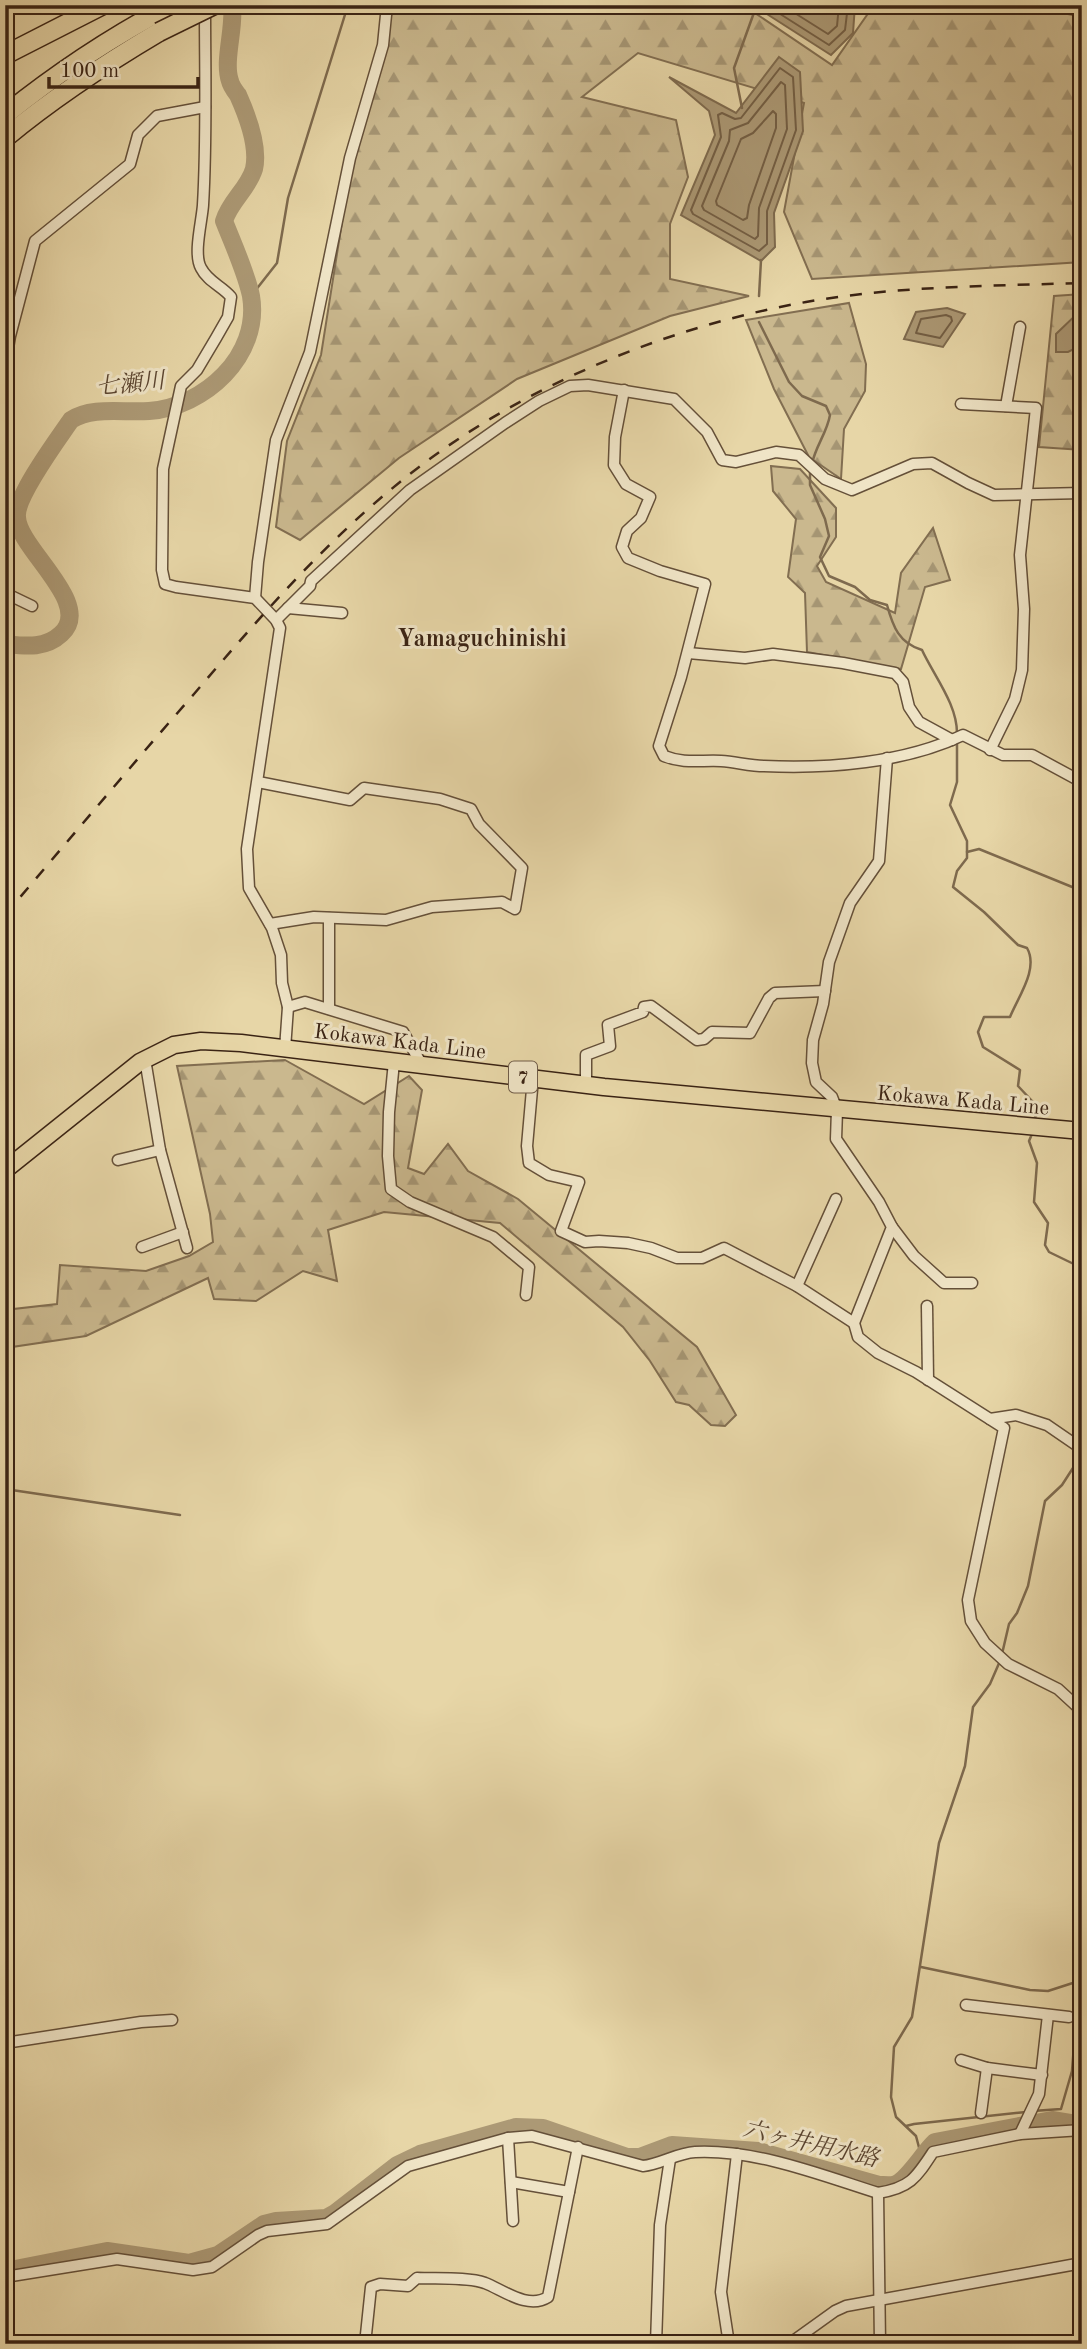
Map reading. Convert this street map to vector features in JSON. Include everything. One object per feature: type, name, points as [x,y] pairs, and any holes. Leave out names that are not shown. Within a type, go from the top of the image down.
[{"type":"highway","points":[[5,44],[83,5]]},
{"type":"highway","points":[[5,55],[103,5]]},
{"type":"highway","points":[[5,138],[48,103],[108,63],[154,25],[172,5]]},
{"type":"highway","points":[[5,115],[102,45],[214,5]]},
{"type":"main road","name":"Kokawa Kada Line","points":[[5,1170],[145,1059],[174,1045],[201,1041],[241,1043],[586,1085],[837,1110],[1082,1130]]},
{"type":"street","points":[[205,5],[206,148],[199,266],[212,283],[226,290],[231,298],[228,317],[197,370],[181,386],[163,469],[162,570],[165,584],[255,598],[280,628],[247,849],[249,888],[270,924],[281,955],[282,983],[288,1007],[285,1049]]},
{"type":"street","points":[[255,598],[276,440],[310,352],[350,158],[383,45],[387,5]]},
{"type":"street","points":[[5,355],[8,354],[10,336],[35,241],[130,164],[138,135],[156,116],[205,107]]},
{"type":"street","points":[[1006,406],[1020,327]]},
{"type":"street","points":[[276,620],[310,586],[311,580],[410,490],[505,423],[539,401],[570,386],[588,385],[674,399],[708,432],[722,460],[736,463],[776,452],[799,455],[825,479],[852,490],[913,464],[932,463],[994,495],[1082,493]]},
{"type":"street","points":[[624,390],[615,437],[614,465],[626,484],[650,498],[641,518],[627,531],[622,547],[628,558],[660,572],[705,584],[688,653],[659,746],[664,756],[678,762],[833,766],[887,758],[945,744],[963,735],[1003,755],[1032,755],[1082,782]]},
{"type":"street","points":[[961,404],[1036,408],[1020,555],[1024,609],[1022,670],[1015,699],[990,750]]},
{"type":"street","points":[[5,593],[32,607]]},
{"type":"street","points":[[288,608],[342,613]]},
{"type":"street","points":[[688,653],[745,658],[773,654],[895,673],[903,682],[909,707],[919,722],[952,740]]},
{"type":"street","points":[[887,758],[879,861],[850,903],[829,962],[813,1041],[812,1063],[816,1082],[832,1097],[837,1110],[836,1139],[879,1202],[892,1227],[914,1256],[944,1283],[972,1283]]},
{"type":"street","points":[[258,782],[350,800],[364,788],[440,799],[471,809],[479,824],[522,868],[515,909],[502,902],[432,908],[386,920],[314,917],[270,924]]},
{"type":"street","points":[[329,918],[329,1009]]},
{"type":"street","points":[[586,1085],[586,1055],[610,1046],[608,1025],[643,1012],[644,1007],[651,1006],[696,1041],[704,1039],[712,1032],[750,1033],[769,998],[775,993],[825,991]]},
{"type":"street","points":[[288,1007],[305,1002],[403,1032],[422,1065]]},
{"type":"street","points":[[145,1059],[160,1150],[187,1248]]},
{"type":"street","points":[[394,1062],[389,1112],[388,1156],[391,1189],[410,1202],[494,1237],[529,1266],[526,1296]]},
{"type":"street","points":[[533,1078],[527,1146],[529,1163],[549,1175],[579,1182],[561,1231],[585,1242],[628,1243],[677,1258],[702,1258],[724,1248],[797,1286],[854,1323]]},
{"type":"street","points":[[118,1160],[160,1150]]},
{"type":"street","points":[[797,1286],[836,1199]]},
{"type":"street","points":[[892,1227],[854,1323],[858,1337],[877,1353],[928,1380],[1004,1429],[968,1600],[971,1622],[978,1635],[1008,1664],[1058,1689],[1082,1711]]},
{"type":"street","points":[[142,1247],[183,1232]]},
{"type":"street","points":[[927,1306],[928,1380]]},
{"type":"street","points":[[990,1419],[1016,1415],[1027,1418],[1047,1425],[1080,1448]]},
{"type":"street","points":[[966,2005],[1069,2018]]},
{"type":"street","points":[[1020,2134],[1035,2106],[1042,2074],[1048,2015]]},
{"type":"street","points":[[5,2043],[141,2022],[172,2020]]},
{"type":"street","points":[[961,2060],[987,2068],[1042,2074]]},
{"type":"street","points":[[981,2113],[987,2068]]},
{"type":"street","points":[[5,2277],[117,2259],[193,2270],[212,2267],[257,2235],[267,2231],[327,2224],[408,2166],[509,2138],[532,2136],[643,2166],[654,2165],[691,2152],[737,2154],[822,2175],[878,2193],[899,2190],[909,2184],[933,2152],[1020,2134],[1082,2130]]},
{"type":"street","points":[[509,2138],[513,2221]]},
{"type":"street","points":[[365,2344],[372,2287],[380,2284],[408,2286],[417,2278],[482,2282],[520,2300],[543,2300],[548,2297],[578,2147]]},
{"type":"street","points":[[729,2344],[721,2292],[737,2154]]},
{"type":"street","points":[[656,2344],[658,2250],[670,2159]]},
{"type":"street","points":[[511,2182],[569,2192]]},
{"type":"street","points":[[878,2193],[880,2344]]},
{"type":"street","points":[[789,2344],[835,2311],[1082,2263]]},
{"type":"green space","points":[[394,5],[752,5],[749,9],[832,65],[874,5],[1025,5],[1082,17],[1082,262],[812,279],[784,212],[804,103],[638,53],[582,97],[676,120],[688,177],[670,224],[670,279],[749,296],[670,316],[517,379],[399,458],[300,540],[276,527],[287,441],[321,355],[351,165]]},
{"type":"green space","points":[[1082,294],[1082,450],[1039,447],[1054,296]]},
{"type":"green space","points":[[849,303],[866,364],[865,391],[844,429],[841,479],[809,457],[774,389],[746,320]]},
{"type":"green space","points":[[771,466],[800,469],[836,508],[836,537],[817,566],[826,582],[895,613],[901,573],[933,528],[950,580],[925,587],[901,669],[807,652],[805,593],[788,577],[796,519],[773,491]]},
{"type":"green space","points":[[285,1060],[364,1104],[409,1076],[422,1090],[408,1168],[424,1174],[448,1144],[468,1171],[518,1199],[697,1347],[736,1415],[725,1426],[711,1425],[689,1405],[676,1402],[650,1361],[623,1327],[500,1223],[384,1212],[328,1230],[337,1281],[303,1271],[256,1301],[214,1299],[208,1278],[86,1336],[5,1348],[5,1310],[57,1304],[60,1265],[146,1271],[189,1256],[213,1242],[210,1214],[177,1066]]},
{"type":"water","points":[[855,5],[853,33],[831,55],[756,7]]},
{"type":"water","points":[[779,57],[800,72],[803,131],[774,213],[775,247],[761,261],[681,215],[715,135],[709,111],[669,77],[736,113]]},
{"type":"water","points":[[947,308],[965,314],[943,347],[904,339],[916,312]]},
{"type":"water","points":[[1082,309],[1082,345],[1068,352],[1056,352],[1056,334]]},
{"type":"waterway","name":"七瀬川","points":[[5,644],[34,645],[48,642],[61,634],[69,622],[69,608],[62,592],[29,545],[17,517],[18,508],[30,483],[71,420],[89,413],[149,411],[190,400],[208,389],[224,374],[238,358],[247,339],[252,318],[251,296],[224,221],[230,207],[248,183],[255,160],[254,141],[248,121],[228,73],[232,5]]},
{"type":"waterway","points":[[251,296],[277,263],[288,198],[348,5]]},
{"type":"waterway","points":[[742,108],[734,68],[756,7]]},
{"type":"waterway","points":[[759,296],[761,260]]},
{"type":"waterway","points":[[759,322],[789,382],[802,396],[826,406],[830,415],[812,464]]},
{"type":"waterway","points":[[810,471],[810,485],[825,519],[829,536],[820,557],[829,576],[855,587],[870,600],[887,605],[898,633],[908,643],[922,650],[954,713],[957,735]]},
{"type":"waterway","points":[[957,742],[957,782],[950,805],[967,841],[967,858],[957,871],[953,887],[1018,945],[1027,948],[1031,965],[1010,1017],[984,1017],[978,1032],[983,1047],[1020,1070],[1018,1086],[1033,1102],[1038,1113],[1034,1119]]},
{"type":"waterway","points":[[967,852],[979,849],[1082,891]]},
{"type":"waterway","points":[[1032,1134],[1029,1141],[1037,1163],[1034,1202],[1048,1223],[1045,1245],[1049,1252],[1082,1268]]},
{"type":"waterway","points":[[1002,1654],[1009,1624],[1017,1613],[1028,1586],[1045,1501],[1062,1485],[1082,1454]]},
{"type":"waterway","points":[[5,1489],[180,1515]]},
{"type":"waterway","points":[[921,2155],[916,2136],[896,2117],[891,2097],[894,2047],[912,2017],[939,1843],[965,1766],[973,1707],[990,1684],[1000,1661]]},
{"type":"waterway","points":[[921,1967],[1030,1990],[1048,1991],[1082,1980]]},
{"type":"waterway","points":[[1033,2111],[1061,2109],[1072,2071],[1079,1981]]},
{"type":"waterway","points":[[906,2126],[1026,2112]]},
{"type":"waterway","name":"六ヶ井用水路","points":[[5,2271],[107,2251],[189,2263],[218,2255],[264,2224],[326,2218],[397,2165],[420,2154],[516,2127],[543,2128],[627,2157],[640,2157],[672,2145],[758,2151],[879,2185],[888,2185],[896,2184],[906,2177],[935,2142],[1052,2120],[1082,2125]]},
{"type":"railway","points":[[5,915],[292,583],[344,531],[400,482],[491,419],[540,391],[592,367],[698,328],[752,313],[806,302],[874,293],[1082,283]]},
{"type":"district","name":"Yamaguchinishi","points":[[482,638]]}]
